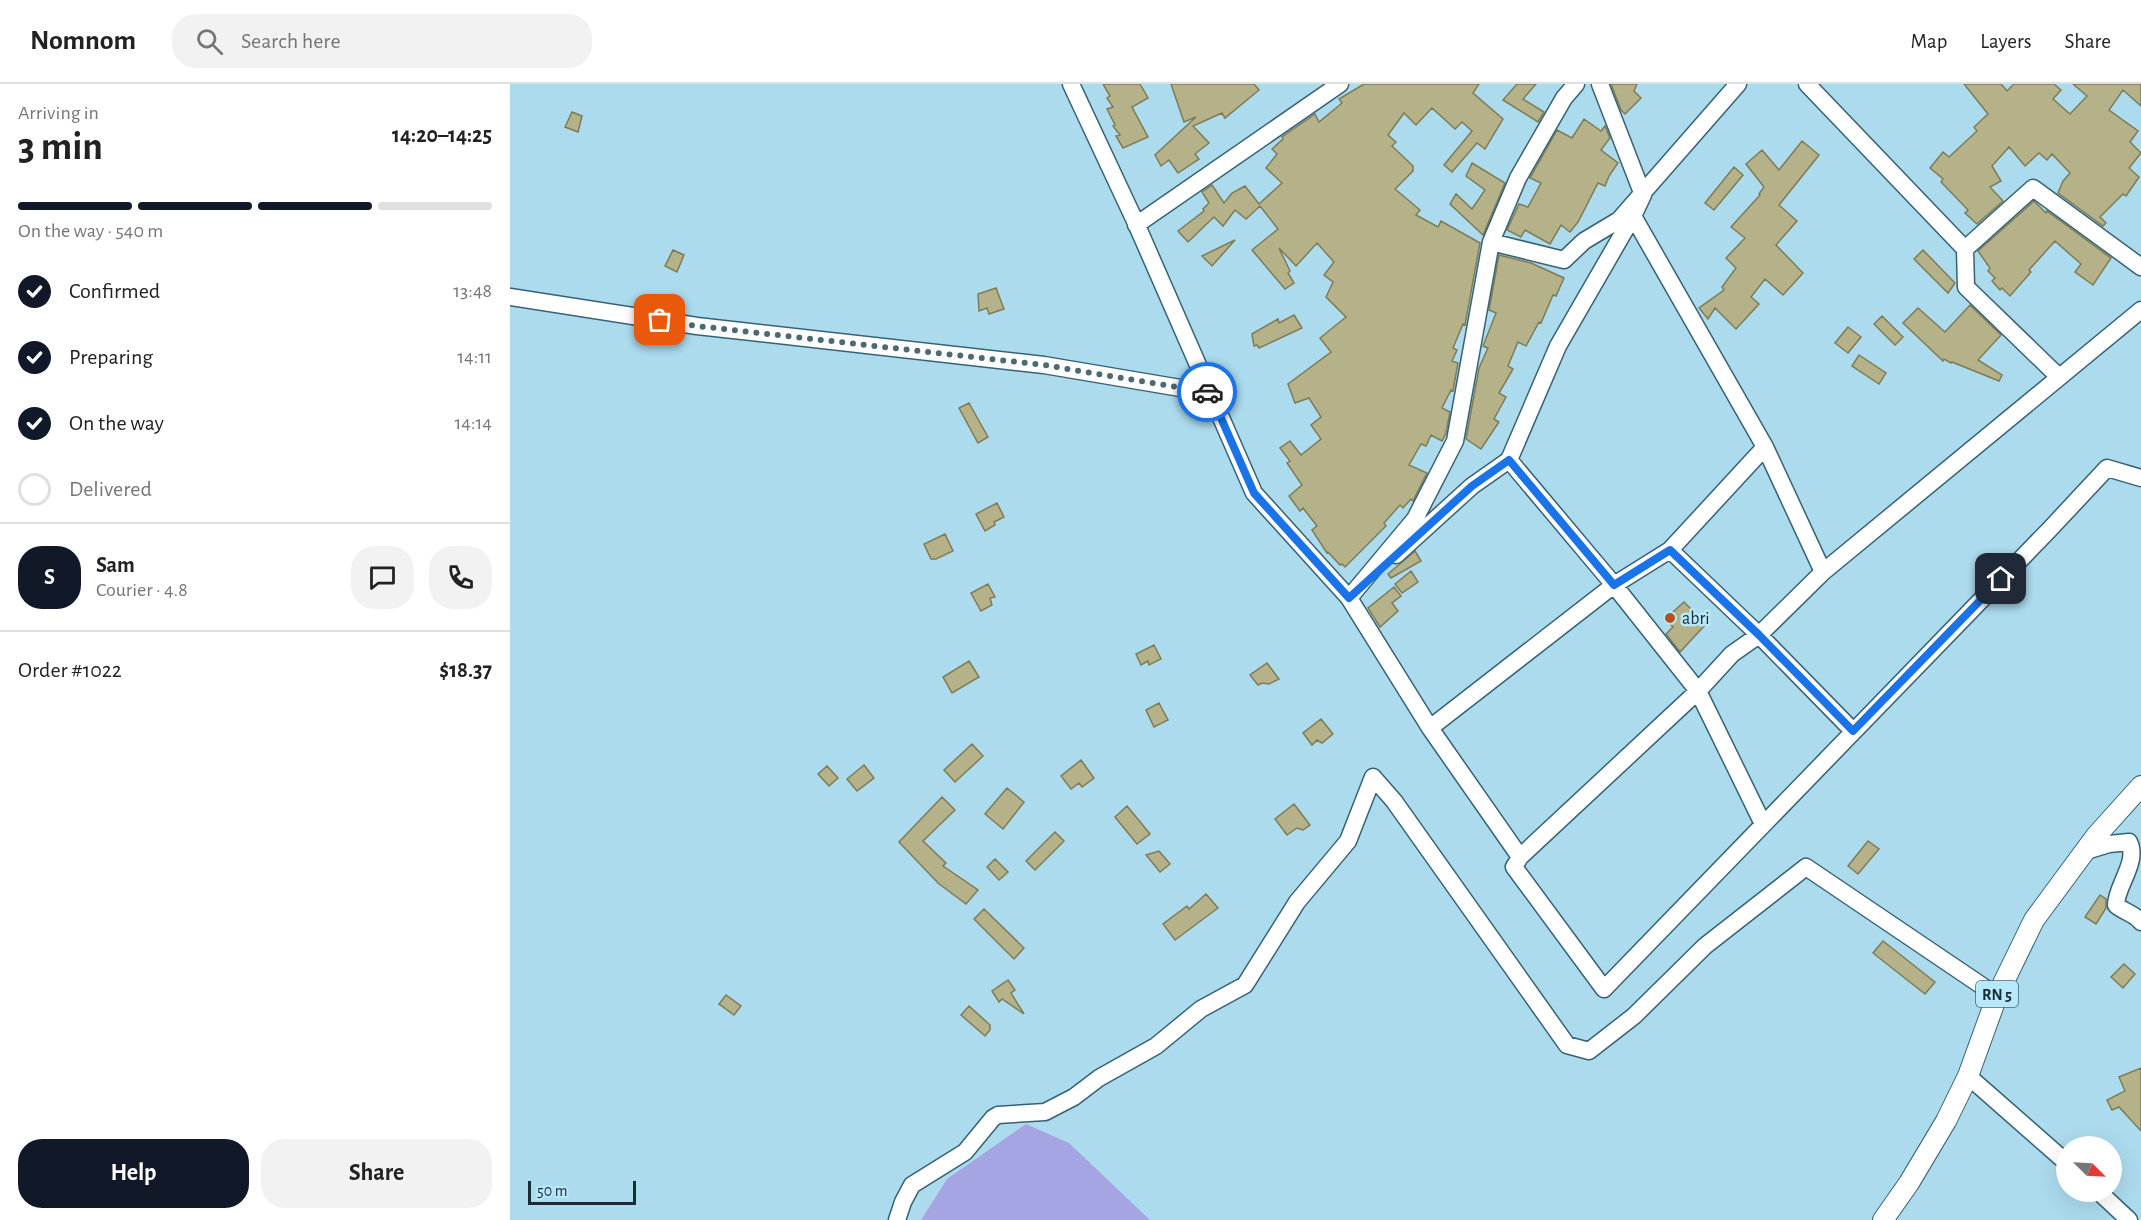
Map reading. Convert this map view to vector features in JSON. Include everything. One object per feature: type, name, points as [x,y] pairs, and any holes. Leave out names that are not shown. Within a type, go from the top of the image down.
[{"type":"main road","name":"RN 5","points":[[1883,1220],[1909,1183],[1946,1121],[1968,1076],[1997,996],[2034,920],[2086,850],[2141,786]]},
{"type":"street","points":[[1071,84],[1254,493],[1349,598],[1430,728],[1520,857]]},
{"type":"street","points":[[1136,225],[1340,84]]},
{"type":"street","points":[[1349,598],[1415,519],[1455,441],[1491,242],[1518,178],[1564,98],[1576,84]]},
{"type":"street","points":[[1349,598],[1472,486],[1509,460],[1558,346],[1633,216],[1643,195],[1600,84]]},
{"type":"street","points":[[1491,242],[1564,260],[1584,241],[1619,220],[1738,84]]},
{"type":"street","points":[[1807,84],[1965,249],[1966,286],[2059,377]]},
{"type":"street","points":[[1965,249],[2033,188],[2141,267]]},
{"type":"street","points":[[1633,216],[1765,447],[1823,572]]},
{"type":"street","points":[[510,297],[697,326],[1044,365],[1210,393]]},
{"type":"street","points":[[2141,310],[1823,572],[1759,635],[1732,654],[1698,692],[1520,857],[1514,867],[1604,989],[2107,468],[2141,478]]},
{"type":"street","points":[[1430,728],[1614,585],[1670,550],[1765,447]]},
{"type":"street","points":[[1509,460],[1614,585],[1698,692],[1763,824]]},
{"type":"street","points":[[1670,550],[1759,635],[1853,731]]},
{"type":"street","points":[[897,1220],[912,1185],[965,1152],[993,1118],[998,1115],[1045,1112],[1064,1102],[1099,1078],[1156,1046],[1201,1010],[1245,985],[1297,902],[1348,841],[1373,777],[1394,801],[1567,1046],[1589,1051],[1634,1016],[1705,946],[1806,867],[1997,996]]},
{"type":"street","points":[[2086,850],[2135,837]]},
{"type":"street","points":[[2135,837],[2124,880],[2116,898],[2116,906],[2141,921]]},
{"type":"street","points":[[1968,1076],[2056,1153]]},
{"type":"street","points":[[2110,1202],[2129,1220]]},
{"type":"shaded area","points":[[1026,1124],[1069,1143],[1150,1220],[921,1220],[947,1179]]},
{"type":"building","points":[[1103,84],[1140,84],[1148,98],[1132,107],[1148,137],[1123,148],[1116,136],[1120,135],[1113,126],[1115,125],[1107,109],[1113,107],[1107,98],[1110,96]]},
{"type":"building","points":[[1171,84],[1254,84],[1259,90],[1225,118],[1222,113],[1193,126],[1209,143],[1195,154],[1199,159],[1178,173],[1169,160],[1161,166],[1155,155],[1196,117],[1184,122]]},
{"type":"building","points":[[1364,84],[1479,84],[1473,93],[1503,119],[1485,149],[1477,143],[1452,172],[1444,165],[1472,131],[1462,122],[1455,129],[1432,108],[1416,125],[1404,113],[1388,135],[1396,142],[1392,146],[1413,166],[1413,171],[1395,189],[1420,210],[1416,215],[1438,227],[1441,221],[1480,243],[1465,325],[1463,324],[1453,348],[1457,350],[1452,361],[1458,363],[1453,391],[1451,390],[1442,408],[1450,412],[1446,433],[1442,441],[1431,435],[1426,446],[1421,444],[1409,465],[1427,473],[1413,501],[1411,499],[1403,508],[1400,505],[1384,523],[1386,526],[1345,567],[1327,553],[1312,530],[1317,526],[1303,508],[1300,511],[1289,496],[1302,485],[1287,463],[1290,461],[1280,448],[1290,441],[1301,455],[1321,439],[1311,425],[1321,417],[1309,398],[1295,403],[1288,384],[1331,352],[1320,338],[1346,317],[1326,297],[1333,282],[1324,275],[1334,262],[1317,243],[1296,266],[1279,248],[1294,283],[1285,289],[1252,250],[1278,229],[1260,206],[1246,219],[1235,210],[1223,226],[1214,217],[1188,242],[1178,231],[1204,211],[1203,209],[1209,203],[1202,192],[1212,185],[1224,203],[1232,193],[1245,186],[1259,204],[1282,183],[1266,168],[1277,154],[1272,149],[1283,139],[1282,137],[1315,114],[1319,122],[1342,103],[1339,99]]},
{"type":"building","points":[[1517,84],[1536,84],[1523,99],[1544,112],[1538,122],[1503,100]]},
{"type":"building","points":[[1611,84],[1637,84],[1634,91],[1641,98],[1625,114],[1621,110]]},
{"type":"building","points":[[1964,84],[2001,84],[2007,91],[2014,84],[2054,84],[2061,90],[2053,99],[2070,114],[2087,96],[2073,84],[2141,84],[2141,106],[2123,90],[2109,110],[2138,131],[2130,142],[2141,153],[2129,168],[2139,177],[2126,196],[2123,194],[2100,217],[2106,223],[2103,226],[2058,193],[2063,181],[2070,173],[2052,154],[2047,160],[2039,153],[2025,166],[2009,147],[1992,166],[2001,181],[1990,187],[2003,201],[1977,224],[1965,213],[1968,210],[1941,182],[1943,179],[1930,168],[1943,152],[1949,157],[1977,131],[1974,127],[1988,114]]},
{"type":"building","points":[[572,112],[582,116],[578,132],[565,127]]},
{"type":"building","points":[[1584,119],[1601,131],[1605,126],[1610,138],[1601,150],[1618,163],[1605,186],[1598,183],[1578,222],[1570,232],[1561,225],[1550,244],[1525,230],[1521,237],[1507,230],[1519,204],[1528,207],[1541,183],[1530,178],[1557,130],[1572,138]]},
{"type":"building","points":[[1802,141],[1819,155],[1779,205],[1797,221],[1776,245],[1803,273],[1783,295],[1765,279],[1751,297],[1759,304],[1736,329],[1715,308],[1708,319],[1699,308],[1724,290],[1722,287],[1736,268],[1726,258],[1745,238],[1731,227],[1760,195],[1764,187],[1746,164],[1762,150],[1779,170]]},
{"type":"building","points":[[1472,163],[1505,183],[1483,235],[1450,204],[1456,194],[1472,209],[1485,190],[1466,176]]},
{"type":"building","points":[[1734,167],[1743,175],[1714,210],[1705,203]]},
{"type":"building","points":[[2034,201],[2046,213],[2047,211],[2111,258],[2093,285],[2075,272],[2081,264],[2055,241],[2010,296],[1992,281],[1995,278],[1988,271],[1990,268],[1978,251]]},
{"type":"building","points":[[1235,240],[1212,266],[1202,256]]},
{"type":"building","points":[[673,250],[684,255],[677,272],[665,266]]},
{"type":"building","points":[[1923,250],[1955,283],[1948,293],[1914,259]]},
{"type":"building","points":[[1499,255],[1531,263],[1564,278],[1556,296],[1553,295],[1541,323],[1539,322],[1526,346],[1518,342],[1508,366],[1513,369],[1499,393],[1506,397],[1494,419],[1499,422],[1481,449],[1466,439],[1479,368],[1488,348],[1483,346],[1496,313],[1489,310]]},
{"type":"building","points":[[996,288],[1004,309],[989,314],[987,308],[979,311],[978,294]]},
{"type":"building","points":[[1970,305],[2001,335],[1978,360],[2002,375],[1999,381],[1944,359],[1943,361],[1903,323],[1918,308],[1945,332]]},
{"type":"building","points":[[1294,315],[1302,328],[1259,348],[1257,345],[1254,346],[1252,334],[1278,319],[1279,323]]},
{"type":"building","points":[[1882,316],[1903,337],[1895,345],[1874,324]]},
{"type":"building","points":[[1848,327],[1861,337],[1848,353],[1835,343]]},
{"type":"building","points":[[1859,355],[1886,373],[1879,384],[1852,366]]},
{"type":"building","points":[[969,403],[988,437],[978,443],[959,408]]},
{"type":"building","points":[[997,503],[1004,517],[994,522],[995,525],[985,531],[976,514]]},
{"type":"building","points":[[945,534],[953,551],[931,559],[924,544]]},
{"type":"building","points":[[1415,551],[1421,561],[1391,578],[1388,574]]},
{"type":"building","points":[[1411,571],[1418,582],[1402,593],[1395,584]]},
{"type":"building","points":[[988,584],[995,597],[990,598],[992,605],[981,611],[971,593]]},
{"type":"building","points":[[1394,587],[1401,596],[1392,603],[1398,611],[1380,627],[1368,608]]},
{"type":"building","points":[[1684,602],[1706,624],[1680,652],[1666,634],[1673,627],[1665,619]]},
{"type":"building","points":[[1154,645],[1161,659],[1149,665],[1148,661],[1141,665],[1136,654]]},
{"type":"building","points":[[969,661],[979,677],[952,693],[943,677]]},
{"type":"building","points":[[1267,663],[1279,679],[1269,684],[1258,685],[1250,675]]},
{"type":"building","points":[[1159,703],[1168,720],[1154,727],[1146,710]]},
{"type":"building","points":[[1321,719],[1333,734],[1322,743],[1317,740],[1312,745],[1303,733]]},
{"type":"building","points":[[972,744],[983,756],[955,782],[944,770]]},
{"type":"building","points":[[1081,760],[1094,778],[1082,787],[1079,783],[1071,789],[1061,776]]},
{"type":"building","points":[[864,765],[874,778],[857,791],[847,779]]},
{"type":"building","points":[[827,766],[838,778],[829,786],[818,774]]},
{"type":"building","points":[[1007,788],[1024,802],[1003,829],[985,814]]},
{"type":"building","points":[[942,797],[955,810],[923,841],[946,863],[943,866],[978,890],[966,904],[938,883],[899,842]]},
{"type":"building","points":[[1294,804],[1310,825],[1303,830],[1297,828],[1287,835],[1275,819]]},
{"type":"building","points":[[1127,806],[1150,834],[1137,844],[1115,817]]},
{"type":"building","points":[[1055,832],[1064,841],[1035,870],[1026,861]]},
{"type":"building","points":[[1868,841],[1879,849],[1858,874],[1848,866]]},
{"type":"building","points":[[1159,851],[1170,864],[1160,872],[1146,855]]},
{"type":"building","points":[[995,859],[1008,872],[999,880],[987,867]]},
{"type":"building","points":[[1206,894],[1218,908],[1175,940],[1163,924],[1187,906],[1189,909]]},
{"type":"building","points":[[2100,895],[2106,899],[2106,908],[2096,924],[2085,917]]},
{"type":"building","points":[[984,909],[1024,948],[1014,959],[974,919]]},
{"type":"building","points":[[1883,941],[1935,982],[1925,994],[1873,953]]},
{"type":"building","points":[[2124,964],[2135,974],[2123,988],[2111,977]]},
{"type":"building","points":[[1008,980],[1015,990],[1011,993],[1024,1014],[1002,999],[999,1002],[992,991]]},
{"type":"building","points":[[726,995],[741,1006],[734,1015],[719,1004]]},
{"type":"building","points":[[969,1006],[990,1025],[990,1030],[985,1036],[961,1015]]},
{"type":"building","points":[[2141,1068],[2141,1131],[2119,1107],[2112,1110],[2107,1100],[2125,1091],[2119,1077]]},
{"type":"way so far","points":[[660,320],[1044,365],[1207,392]]},
{"type":"place","name":"abri","points":[[1670,618]]},
{"type":"route","points":[[1207,392],[1210,393],[1254,493],[1349,598],[1472,486],[1509,460],[1614,585],[1670,550],[1759,635],[1853,731],[2001,579]]}]
